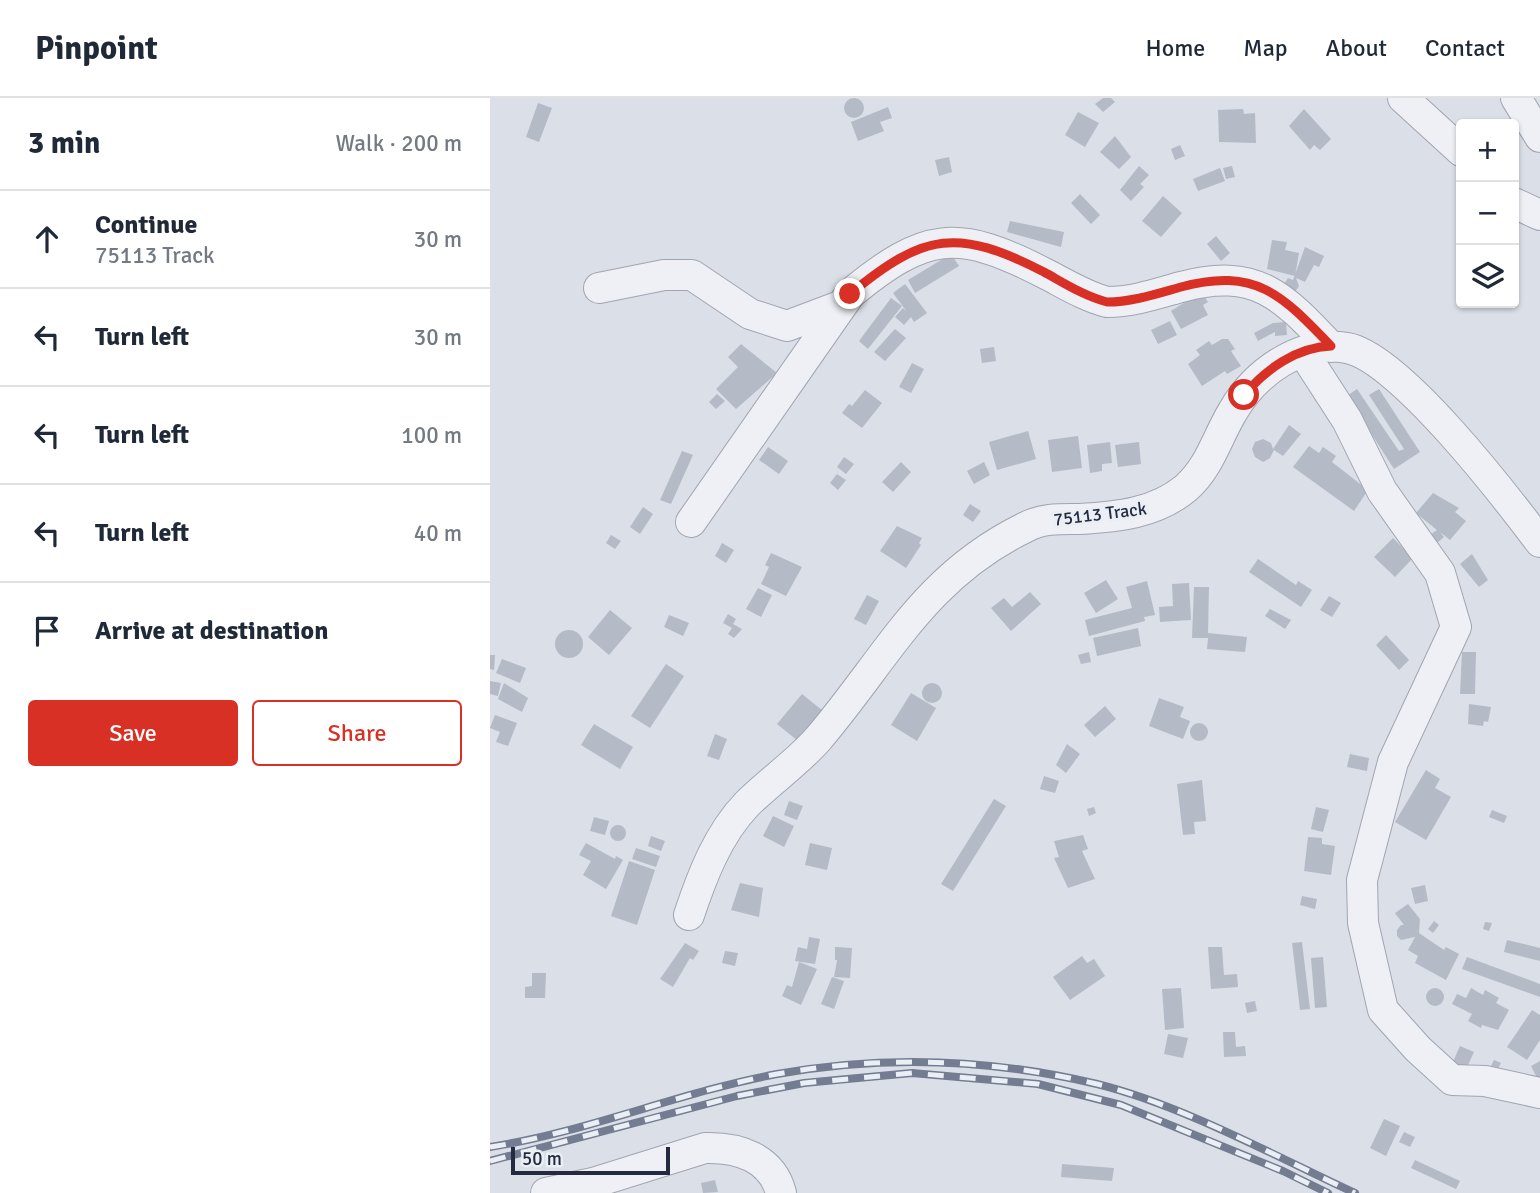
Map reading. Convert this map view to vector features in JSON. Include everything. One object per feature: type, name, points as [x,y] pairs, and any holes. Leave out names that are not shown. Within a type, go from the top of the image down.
[{"type":"street","points":[[1403,98],[1456,146]]},
{"type":"street","points":[[1516,98],[1540,136]]},
{"type":"street","points":[[1519,205],[1540,215]]},
{"type":"street","points":[[691,522],[840,306],[881,268],[927,246],[953,240],[977,244],[1107,302],[1126,302],[1218,279],[1254,284],[1274,293],[1317,349],[1382,491],[1440,573],[1456,627],[1393,762],[1362,880],[1363,923],[1383,1010],[1418,1049],[1452,1080],[1485,1081],[1540,1093]]},
{"type":"street","points":[[598,288],[664,275],[692,275],[750,314],[788,327],[840,306]]},
{"type":"street","points":[[1317,349],[1363,354],[1407,389],[1481,464],[1540,542]]},
{"type":"street","name":"75113 Track","points":[[689,915],[699,886],[732,823],[746,805],[816,741],[917,610],[968,561],[995,543],[1040,522],[1133,514],[1162,505],[1188,486],[1205,466],[1233,411],[1258,379],[1317,349]]},
{"type":"street","points":[[546,1193],[593,1183],[705,1148],[724,1147],[762,1161],[770,1168],[781,1193]]},
{"type":"building","points":[[850,98],[858,98],[864,108],[858,118],[850,118],[844,112],[844,104]]},
{"type":"building","points":[[1103,98],[1111,98],[1115,102],[1103,112],[1095,104]]},
{"type":"building","points":[[538,103],[552,108],[539,142],[526,137]]},
{"type":"building","points":[[888,107],[892,118],[880,122],[884,131],[858,141],[851,122]]},
{"type":"building","points":[[1243,109],[1244,114],[1255,113],[1256,143],[1219,142],[1218,110]]},
{"type":"building","points":[[1304,109],[1331,139],[1320,150],[1314,145],[1310,150],[1289,126]]},
{"type":"building","points":[[1078,112],[1099,123],[1085,147],[1065,135]]},
{"type":"building","points":[[1115,136],[1131,157],[1119,169],[1100,152]]},
{"type":"building","points":[[1180,145],[1185,156],[1175,160],[1171,149]]},
{"type":"building","points":[[949,157],[952,172],[939,176],[935,160]]},
{"type":"building","points":[[1139,166],[1149,175],[1140,184],[1144,187],[1131,201],[1120,190]]},
{"type":"building","points":[[1232,166],[1235,177],[1226,179],[1223,168]]},
{"type":"building","points":[[1220,168],[1225,181],[1198,191],[1193,179]]},
{"type":"building","points":[[1080,194],[1100,215],[1091,224],[1071,203]]},
{"type":"building","points":[[1163,196],[1182,213],[1161,237],[1142,221]]},
{"type":"building","points":[[1010,221],[1064,232],[1061,247],[1007,232]]},
{"type":"building","points":[[1216,236],[1230,253],[1221,261],[1207,244]]},
{"type":"building","points":[[1272,240],[1287,242],[1285,250],[1299,253],[1295,276],[1267,269]]},
{"type":"building","points":[[1305,247],[1324,256],[1319,267],[1314,265],[1305,282],[1296,278],[1299,286],[1295,292],[1284,284],[1288,278],[1293,280]]},
{"type":"building","points":[[951,254],[959,266],[915,293],[908,280]]},
{"type":"building","points":[[905,284],[927,313],[914,322],[911,317],[904,325],[895,317],[903,308],[907,312],[893,293]]},
{"type":"building","points":[[1198,294],[1203,294],[1208,302],[1203,305],[1208,315],[1181,329],[1171,311]]},
{"type":"building","points":[[891,298],[902,306],[868,349],[859,341]]},
{"type":"building","points":[[1170,321],[1177,335],[1158,344],[1151,330]]},
{"type":"building","points":[[1286,322],[1287,335],[1275,336],[1275,332],[1258,341],[1254,333],[1273,323]]},
{"type":"building","points":[[895,329],[906,338],[885,361],[874,352]]},
{"type":"building","points":[[1222,339],[1228,339],[1235,349],[1231,351],[1241,366],[1227,374],[1225,371],[1202,386],[1188,364],[1200,355],[1196,350],[1209,341],[1212,345]]},
{"type":"building","points":[[741,344],[777,373],[736,409],[716,389],[738,367],[728,357]]},
{"type":"building","points":[[994,347],[996,361],[982,363],[980,349]]},
{"type":"building","points":[[912,363],[924,369],[911,393],[899,387]]},
{"type":"building","points":[[1357,389],[1399,451],[1404,449],[1369,395],[1379,389],[1420,452],[1394,469],[1347,396]]},
{"type":"building","points":[[865,390],[882,403],[862,428],[842,413],[849,404],[852,406]]},
{"type":"building","points":[[717,394],[725,401],[716,409],[709,402]]},
{"type":"building","points":[[1289,425],[1301,434],[1283,456],[1274,450],[1270,458],[1263,462],[1255,457],[1252,449],[1255,442],[1263,439],[1271,443],[1273,449]]},
{"type":"building","points":[[1028,431],[1036,459],[997,470],[989,442]]},
{"type":"building","points":[[1078,436],[1082,468],[1052,472],[1048,440]]},
{"type":"building","points":[[1110,442],[1112,463],[1102,464],[1102,471],[1090,473],[1087,445]]},
{"type":"building","points":[[1139,442],[1141,464],[1118,467],[1115,445]]},
{"type":"building","points":[[1309,446],[1319,453],[1323,447],[1336,456],[1332,462],[1368,490],[1354,511],[1293,467]]},
{"type":"building","points":[[768,447],[788,461],[779,474],[759,460]]},
{"type":"building","points":[[682,451],[693,455],[671,504],[660,500]]},
{"type":"building","points":[[844,457],[854,464],[846,474],[837,467]]},
{"type":"building","points":[[901,462],[911,472],[893,492],[882,482]]},
{"type":"building","points":[[984,462],[990,475],[974,484],[967,471]]},
{"type":"building","points":[[837,474],[846,480],[838,490],[830,483]]},
{"type":"building","points":[[1433,493],[1459,508],[1455,512],[1466,521],[1450,540],[1440,532],[1444,537],[1437,543],[1430,535],[1437,530],[1416,513]]},
{"type":"building","points":[[970,504],[981,511],[973,522],[963,515]]},
{"type":"building","points":[[643,507],[653,514],[640,534],[630,527]]},
{"type":"building","points":[[897,526],[922,538],[919,543],[921,545],[906,568],[880,551]]},
{"type":"building","points":[[611,535],[621,541],[615,549],[606,543]]},
{"type":"building","points":[[1393,538],[1413,558],[1395,577],[1374,557]]},
{"type":"building","points":[[722,543],[734,550],[726,563],[715,556]]},
{"type":"building","points":[[771,553],[802,567],[786,596],[761,584],[769,567],[765,565]]},
{"type":"building","points":[[1472,554],[1488,580],[1479,587],[1460,564]]},
{"type":"building","points":[[1258,559],[1296,585],[1298,581],[1312,590],[1301,607],[1249,572]]},
{"type":"building","points":[[1106,580],[1118,599],[1096,613],[1084,593]]},
{"type":"building","points":[[1147,581],[1155,615],[1144,617],[1145,621],[1089,636],[1085,620],[1132,608],[1126,587]]},
{"type":"building","points":[[1189,583],[1191,620],[1160,622],[1159,607],[1173,606],[1172,584]]},
{"type":"building","points":[[1194,587],[1209,587],[1208,633],[1247,637],[1245,652],[1207,649],[1208,638],[1192,638]]},
{"type":"building","points":[[758,588],[772,595],[761,617],[746,609]]},
{"type":"building","points":[[1030,592],[1041,604],[1011,631],[991,608],[1004,598],[1012,607]]},
{"type":"building","points":[[867,595],[879,601],[866,625],[854,619]]},
{"type":"building","points":[[1329,596],[1341,603],[1332,617],[1320,610]]},
{"type":"building","points":[[1270,609],[1291,620],[1285,629],[1265,616]]},
{"type":"building","points":[[610,610],[632,628],[609,655],[588,637]]},
{"type":"building","points":[[728,614],[736,619],[733,624],[742,629],[734,638],[728,634],[732,628],[723,623]]},
{"type":"building","points":[[669,615],[689,623],[683,636],[664,627]]},
{"type":"building","points":[[1138,628],[1141,646],[1097,656],[1093,638]]},
{"type":"building","points":[[569,630],[579,634],[583,644],[579,654],[569,658],[559,654],[555,644],[559,634]]},
{"type":"building","points":[[1386,635],[1409,660],[1399,670],[1376,645]]},
{"type":"building","points":[[1089,652],[1091,662],[1081,664],[1078,655]]},
{"type":"building","points":[[1462,652],[1476,652],[1475,694],[1460,694]]},
{"type":"building","points":[[490,655],[495,655],[494,670],[490,669]]},
{"type":"building","points":[[502,659],[526,668],[520,683],[496,673]]},
{"type":"building","points":[[666,664],[684,676],[650,728],[631,716]]},
{"type":"building","points":[[490,681],[501,683],[498,696],[490,694]]},
{"type":"building","points":[[504,683],[528,698],[522,712],[498,699]]},
{"type":"building","points":[[932,683],[939,686],[942,693],[939,700],[932,703],[925,700],[922,693],[925,686]]},
{"type":"building","points":[[911,693],[936,708],[917,741],[891,725]]},
{"type":"building","points":[[802,694],[823,711],[798,741],[777,724]]},
{"type":"building","points":[[1159,698],[1184,707],[1180,717],[1190,721],[1183,739],[1149,726]]},
{"type":"building","points":[[1469,704],[1491,707],[1488,722],[1484,721],[1483,726],[1468,724]]},
{"type":"building","points":[[1105,706],[1116,719],[1095,737],[1084,725]]},
{"type":"building","points":[[495,715],[517,723],[508,746],[496,742],[500,732],[490,728]]},
{"type":"building","points":[[1199,723],[1205,726],[1208,732],[1205,738],[1199,741],[1193,738],[1190,732],[1193,726]]},
{"type":"building","points":[[594,724],[633,747],[620,769],[581,745]]},
{"type":"building","points":[[715,734],[727,739],[719,760],[707,756]]},
{"type":"building","points":[[1067,744],[1080,754],[1066,773],[1056,765]]},
{"type":"building","points":[[1350,754],[1369,758],[1367,771],[1347,767]]},
{"type":"building","points":[[1426,770],[1440,779],[1435,788],[1451,797],[1426,840],[1395,822]]},
{"type":"building","points":[[1044,776],[1059,781],[1055,793],[1040,789]]},
{"type":"building","points":[[1202,780],[1206,821],[1194,822],[1195,834],[1183,835],[1177,784]]},
{"type":"building","points":[[994,799],[1006,806],[953,891],[941,884]]},
{"type":"building","points":[[789,801],[803,806],[797,820],[784,815]]},
{"type":"building","points":[[1094,807],[1096,813],[1089,816],[1087,809]]},
{"type":"building","points":[[1316,807],[1329,810],[1323,832],[1311,829]]},
{"type":"building","points":[[1492,810],[1507,816],[1504,823],[1489,817]]},
{"type":"building","points":[[773,816],[794,826],[784,847],[763,836]]},
{"type":"building","points":[[594,817],[609,821],[605,835],[590,831]]},
{"type":"building","points":[[618,825],[626,833],[618,841],[610,833]]},
{"type":"building","points":[[1083,835],[1088,849],[1082,851],[1095,879],[1068,888],[1054,858],[1059,857],[1054,841]]},
{"type":"building","points":[[651,836],[665,841],[661,851],[648,846]]},
{"type":"building","points":[[1308,837],[1322,838],[1322,844],[1335,846],[1331,875],[1304,871]]},
{"type":"building","points":[[586,843],[615,859],[616,856],[623,860],[606,889],[583,875],[591,861],[579,855]]},
{"type":"building","points":[[810,843],[832,848],[827,870],[805,865]]},
{"type":"building","points":[[636,848],[660,856],[656,867],[632,859]]},
{"type":"building","points":[[629,861],[655,870],[637,925],[611,916]]},
{"type":"building","points":[[740,883],[763,888],[759,917],[731,910]]},
{"type":"building","points":[[1425,885],[1428,901],[1415,904],[1411,888]]},
{"type":"building","points":[[1302,896],[1317,899],[1315,909],[1300,905]]},
{"type":"building","points":[[1408,904],[1420,919],[1419,933],[1444,950],[1446,947],[1459,954],[1446,980],[1415,963],[1418,956],[1408,950],[1415,937],[1401,940],[1397,936],[1397,930],[1404,925],[1395,913]]},
{"type":"building","points":[[1434,921],[1439,925],[1433,933],[1428,929]]},
{"type":"building","points":[[1485,922],[1492,923],[1489,931],[1483,929]]},
{"type":"building","points":[[809,937],[820,939],[815,964],[795,961],[798,947],[807,949]]},
{"type":"building","points":[[1507,940],[1540,948],[1540,961],[1504,952]]},
{"type":"building","points":[[1302,942],[1310,1009],[1300,1010],[1292,943]]},
{"type":"building","points":[[685,943],[699,951],[693,960],[690,958],[673,987],[660,979]]},
{"type":"building","points":[[835,947],[852,948],[850,978],[834,977],[837,960]]},
{"type":"building","points":[[1208,947],[1222,947],[1224,975],[1237,974],[1238,987],[1211,989]]},
{"type":"building","points":[[725,951],[738,953],[735,966],[722,963]]},
{"type":"building","points":[[1082,956],[1087,963],[1094,959],[1105,976],[1070,1000],[1053,977]]},
{"type":"building","points":[[1323,957],[1327,1007],[1315,1008],[1311,958]]},
{"type":"building","points":[[1467,957],[1540,984],[1540,997],[1462,969]]},
{"type":"building","points":[[799,962],[817,969],[801,1005],[782,996],[787,985],[792,987]]},
{"type":"building","points":[[532,973],[546,973],[545,998],[525,998],[525,987],[532,986]]},
{"type":"building","points":[[832,977],[844,981],[834,1009],[821,1004]]},
{"type":"building","points":[[1181,988],[1184,1028],[1165,1030],[1162,989]]},
{"type":"building","points":[[1435,988],[1441,991],[1444,997],[1441,1003],[1435,1006],[1429,1003],[1426,997],[1429,991]]},
{"type":"building","points":[[1471,988],[1483,995],[1485,990],[1499,998],[1496,1003],[1509,1010],[1498,1030],[1482,1025],[1481,1028],[1468,1021],[1472,1014],[1452,1004],[1457,994],[1466,998]]},
{"type":"building","points":[[1255,1001],[1257,1011],[1247,1013],[1245,1003]]},
{"type":"building","points":[[1532,1010],[1540,1015],[1540,1040],[1527,1060],[1507,1047]]},
{"type":"building","points":[[1223,1032],[1235,1032],[1236,1047],[1245,1046],[1246,1056],[1224,1057]]},
{"type":"building","points":[[1168,1034],[1188,1038],[1183,1058],[1164,1054]]},
{"type":"building","points":[[1460,1046],[1474,1052],[1464,1074],[1450,1068]]},
{"type":"building","points":[[1494,1060],[1501,1063],[1498,1069],[1491,1066]]},
{"type":"building","points":[[1540,1061],[1540,1084],[1531,1066]]},
{"type":"building","points":[[1384,1119],[1400,1126],[1386,1156],[1370,1148]]},
{"type":"building","points":[[1404,1132],[1415,1137],[1410,1147],[1399,1142]]},
{"type":"building","points":[[1415,1160],[1460,1181],[1456,1189],[1411,1168]]},
{"type":"building","points":[[1062,1164],[1114,1168],[1112,1181],[1061,1177]]},
{"type":"building","points":[[715,1180],[718,1192],[703,1193],[701,1183]]},
{"type":"railway","points":[[490,1147],[562,1132],[705,1091],[777,1074],[857,1064],[937,1062],[1018,1069],[1129,1093],[1228,1132],[1355,1193]]},
{"type":"railway","points":[[490,1161],[737,1096],[804,1083],[912,1073],[1038,1084],[1121,1105],[1283,1171],[1328,1193]]},
{"type":"route","points":[[850,294],[881,268],[927,246],[953,240],[977,244],[1107,302],[1126,302],[1218,279],[1254,284],[1274,293],[1331,346],[1314,347],[1290,357],[1258,379],[1244,395]]}]
